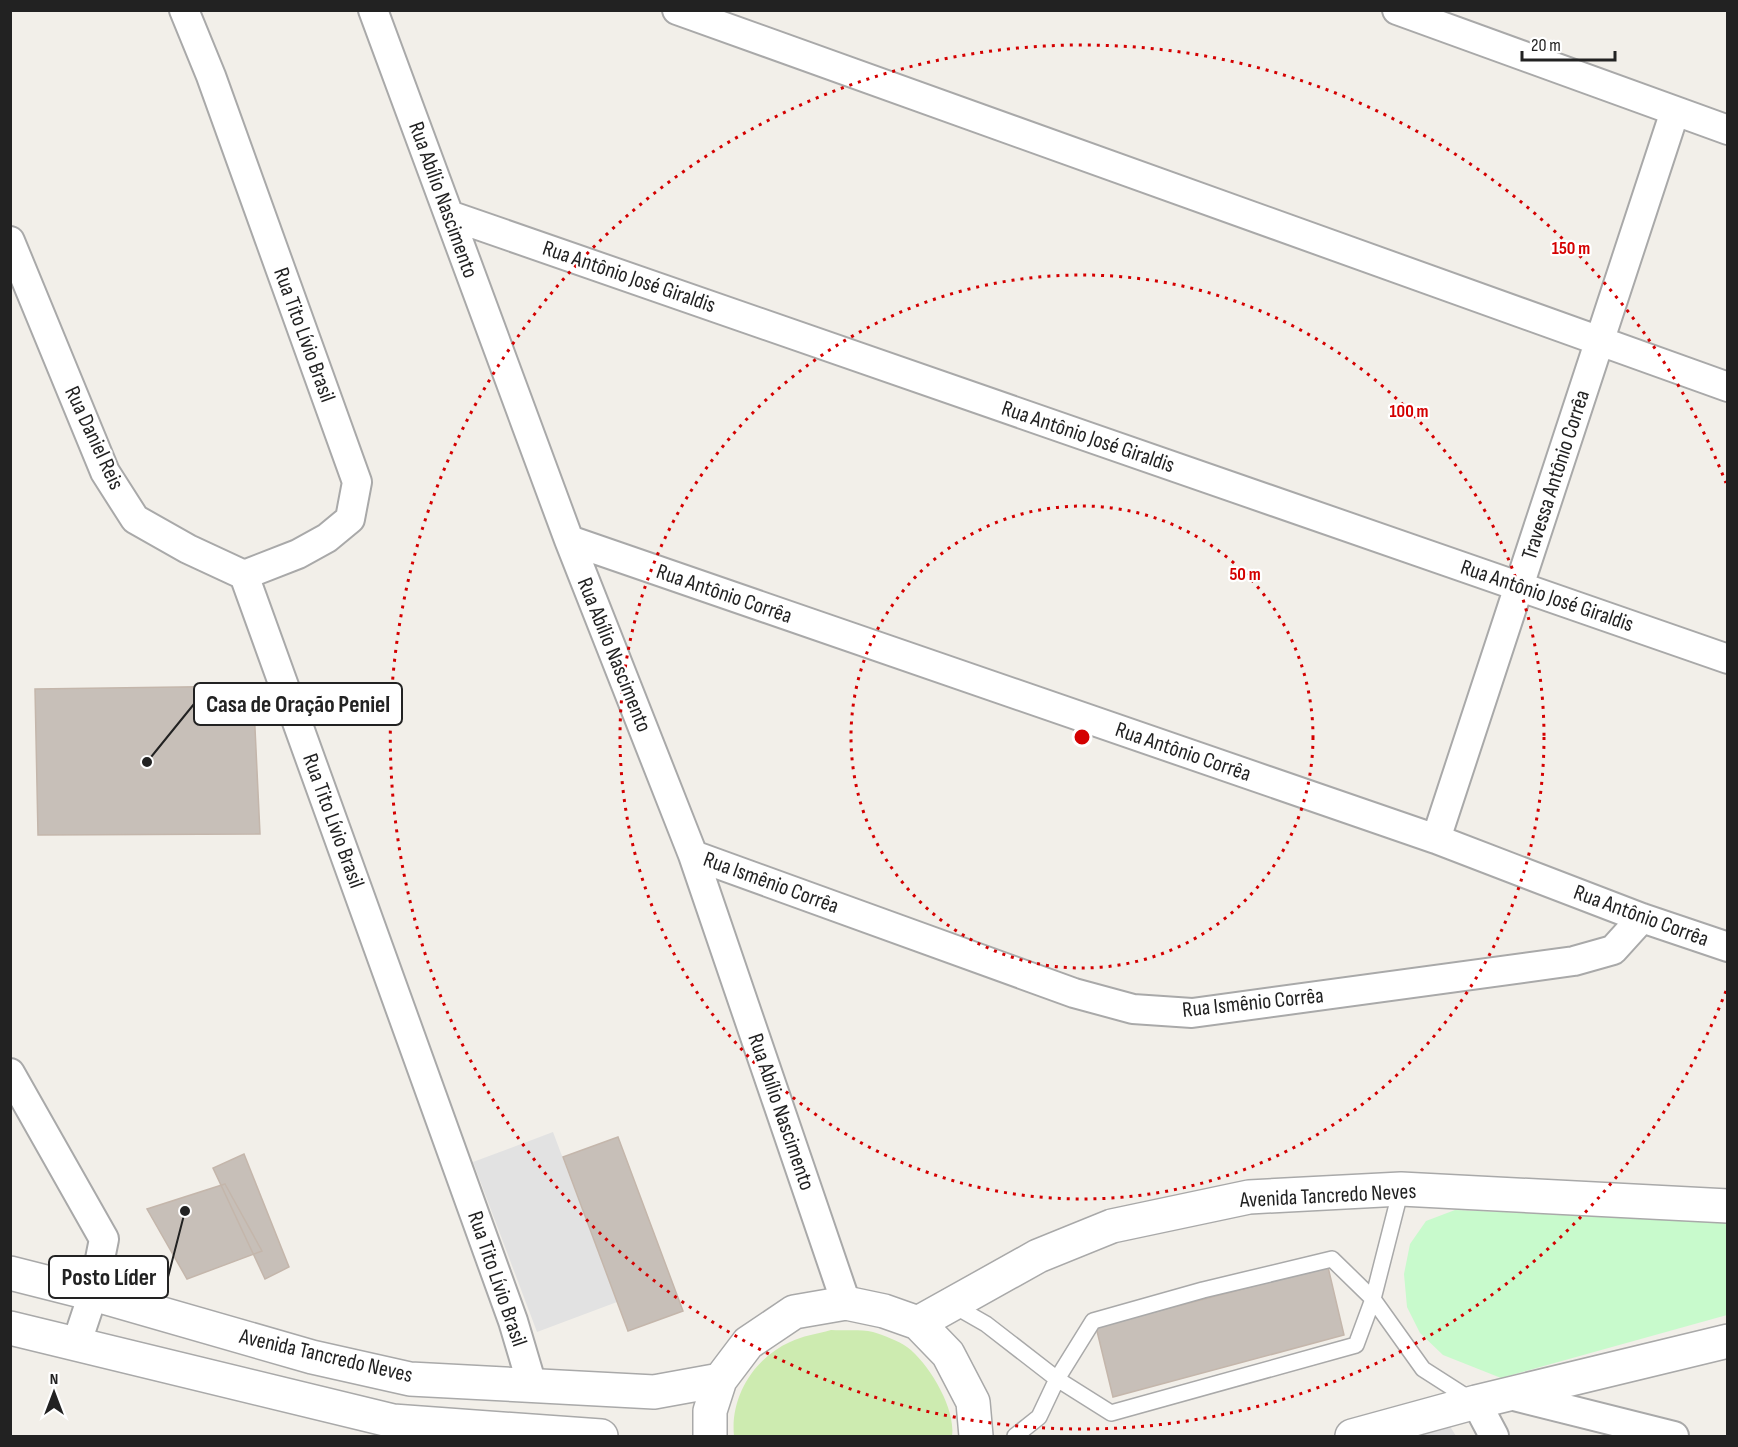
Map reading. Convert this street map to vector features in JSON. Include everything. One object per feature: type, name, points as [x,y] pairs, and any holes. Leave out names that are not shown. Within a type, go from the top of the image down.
[{"type":"street","name":"Rua Tito Lívio Brasil","points":[[184,10],[211,76],[357,482],[350,519],[327,538],[298,554],[244,575],[513,1321],[532,1385]]},
{"type":"street","name":"Rua Abílio Nascimento","points":[[373,10],[569,540],[693,855],[846,1303]]},
{"type":"street","points":[[677,10],[1728,387]]},
{"type":"street","points":[[1397,10],[1728,130]]},
{"type":"street","name":"Travessa Antônio Corrêa","points":[[1436,839],[1675,111]]},
{"type":"street","name":"Rua Antônio José Giraldis","points":[[449,215],[1728,659]]},
{"type":"street","name":"Rua Daniel Reis","points":[[10,241],[105,472],[135,519],[188,549],[244,575]]},
{"type":"street","name":"Rua Antônio Corrêa","points":[[569,540],[1436,839],[1642,918],[1728,947]]},
{"type":"street","name":"Rua Ismênio Corrêa","points":[[693,855],[1074,993],[1133,1009],[1191,1013],[1574,961],[1613,950],[1642,918]]},
{"type":"street","points":[[10,1073],[104,1239],[93,1294],[76,1345]]},
{"type":"street","name":"Avenida Tancredo Neves","points":[[918,1323],[1038,1256],[1112,1226],[1249,1197],[1401,1189],[1728,1206]]},
{"type":"street","name":"Avenida Tancredo Neves","points":[[10,1273],[93,1294],[312,1357],[410,1379],[654,1392],[720,1380]]},
{"type":"street","points":[[710,1437],[710,1411],[720,1380],[748,1343],[794,1312],[846,1303],[884,1311],[918,1323],[948,1354],[974,1402],[976,1437]]},
{"type":"street","name":"Avenida Tancredo Neves","points":[[10,1328],[393,1421],[601,1437]]},
{"type":"street","points":[[1352,1437],[1476,1402],[1728,1341]]},
{"type":"street","points":[[1510,1395],[1674,1437]]},
{"type":"street","points":[[1476,1402],[1494,1437]]},
{"type":"lane","points":[[951,1304],[986,1324],[1057,1379],[1111,1413],[1356,1345],[1373,1299],[1401,1189]]},
{"type":"lane","points":[[1015,1437],[1039,1417],[1057,1379],[1093,1321],[1203,1290],[1332,1259],[1373,1299],[1423,1369],[1476,1402]]},
{"type":"shaded area","points":[[553,1132],[617,1302],[537,1332],[473,1162]]},
{"type":"shaded area","points":[[1446,1420],[1456,1436],[1383,1436]]},
{"type":"green space","points":[[1455,1210],[1718,1221],[1727,1224],[1727,1315],[1501,1378],[1443,1355],[1420,1333],[1407,1307],[1404,1274],[1410,1244],[1426,1221]]},
{"type":"green space","points":[[831,1330],[873,1332],[900,1343],[915,1354],[932,1375],[945,1400],[950,1413],[952,1436],[734,1436],[734,1421],[740,1393],[755,1368],[777,1349],[790,1342]]},
{"type":"building","points":[[253,686],[260,834],[38,835],[35,689]]},
{"type":"building","points":[[618,1137],[683,1311],[628,1331],[563,1157]]},
{"type":"building","points":[[244,1154],[289,1267],[265,1279],[213,1168]]},
{"type":"building","points":[[225,1184],[262,1251],[187,1279],[147,1209]]},
{"type":"building","points":[[1328,1267],[1344,1335],[1113,1397],[1096,1327]]},
{"type":"place","name":"Casa de Oração Peniel","points":[[147,762]]},
{"type":"place","name":"Posto Líder","points":[[185,1211]]}]
